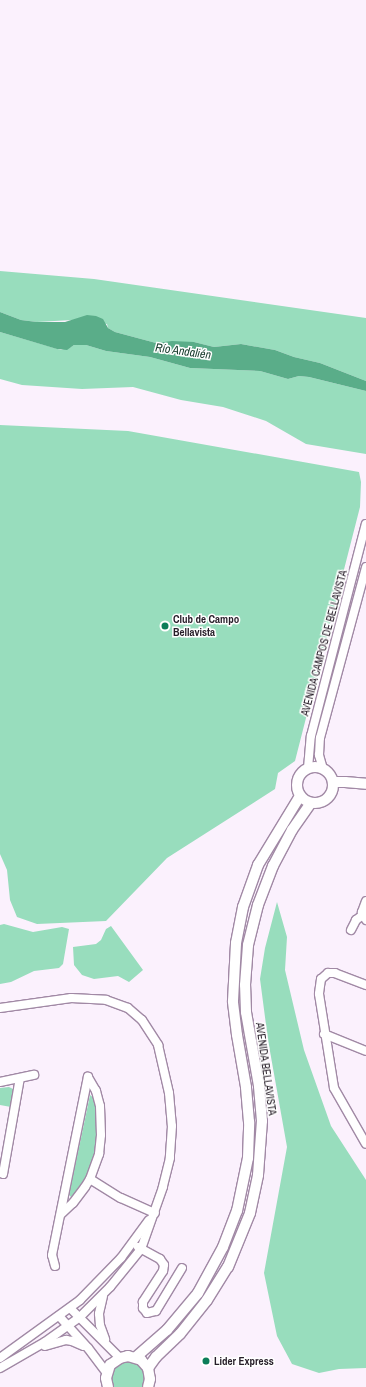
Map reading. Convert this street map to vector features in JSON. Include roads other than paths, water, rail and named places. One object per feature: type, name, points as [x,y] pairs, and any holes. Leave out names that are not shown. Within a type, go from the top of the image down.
[{"type":"street","name":"AVENIDA CAMPOS DE BELLAVISTA","points":[[308,768],[311,736],[366,524]]},
{"type":"street","name":"AVENIDA CAMPOS DE BELLAVISTA","points":[[323,769],[319,755],[320,738],[366,567]]},
{"type":"street","points":[[316,767],[323,769],[330,774],[333,782],[332,791],[327,798],[319,803],[311,803],[300,796],[296,787],[297,780],[302,771],[308,768],[316,767]]},
{"type":"street","points":[[333,782],[366,784]]},
{"type":"street","name":"AVENIDA BELLAVISTA","points":[[136,1358],[168,1330],[198,1293],[223,1247],[237,1211],[247,1164],[249,1122],[246,1086],[234,1018],[233,983],[236,942],[243,907],[258,865],[300,796]]},
{"type":"street","name":"AVENIDA BELLAVISTA","points":[[148,1368],[194,1318],[211,1295],[236,1250],[250,1213],[258,1175],[262,1121],[259,1086],[246,1012],[245,985],[248,945],[258,905],[273,866],[292,830],[311,803]]},
{"type":"street","points":[[351,930],[356,920],[364,918],[362,909],[366,901]]},
{"type":"street","points":[[366,985],[335,973],[328,973],[323,976],[320,982],[319,994],[324,1034],[334,1088],[340,1102],[366,1144]]},
{"type":"street","points":[[0,1008],[70,998],[106,1000],[128,1008],[148,1028],[161,1054],[171,1109],[170,1158],[155,1213],[141,1248],[122,1274],[80,1317],[33,1350],[0,1368]]},
{"type":"street","points":[[324,1034],[366,1051]]},
{"type":"street","points":[[0,1082],[34,1074]]},
{"type":"street","points":[[55,1266],[52,1255],[88,1077],[98,1097],[101,1125],[98,1154],[90,1179],[72,1203],[61,1214]]},
{"type":"street","points":[[3,1174],[20,1078]]},
{"type":"street","points":[[90,1179],[121,1198],[155,1213]]},
{"type":"street","points":[[0,1358],[70,1308],[98,1283],[155,1213]]},
{"type":"street","points":[[132,1243],[160,1259],[164,1264],[163,1271],[143,1302],[143,1308],[147,1313],[156,1310],[182,1268]]},
{"type":"street","points":[[103,1295],[99,1309],[99,1320],[107,1344]]},
{"type":"street","points":[[70,1308],[120,1358]]},
{"type":"street","points":[[59,1316],[88,1348],[107,1373]]},
{"type":"street","points":[[33,1350],[66,1340],[88,1348]]},
{"type":"street","points":[[108,1387],[107,1373],[113,1362],[128,1356],[136,1358],[148,1368],[150,1379],[148,1387]]},
{"type":"water","name":"Río Andalién","points":[[0,312],[21,320],[37,322],[65,322],[87,315],[96,316],[103,319],[108,328],[115,332],[156,343],[172,341],[194,342],[214,347],[241,344],[275,350],[294,357],[320,363],[366,381],[366,391],[309,377],[299,376],[288,379],[260,371],[190,368],[150,357],[106,351],[86,345],[74,345],[67,350],[57,349],[0,332]]},
{"type":"place","name":"Club de Campo Bellavista","points":[[165,626]]},
{"type":"place","name":"Lider Express","points":[[206,1361]]}]
